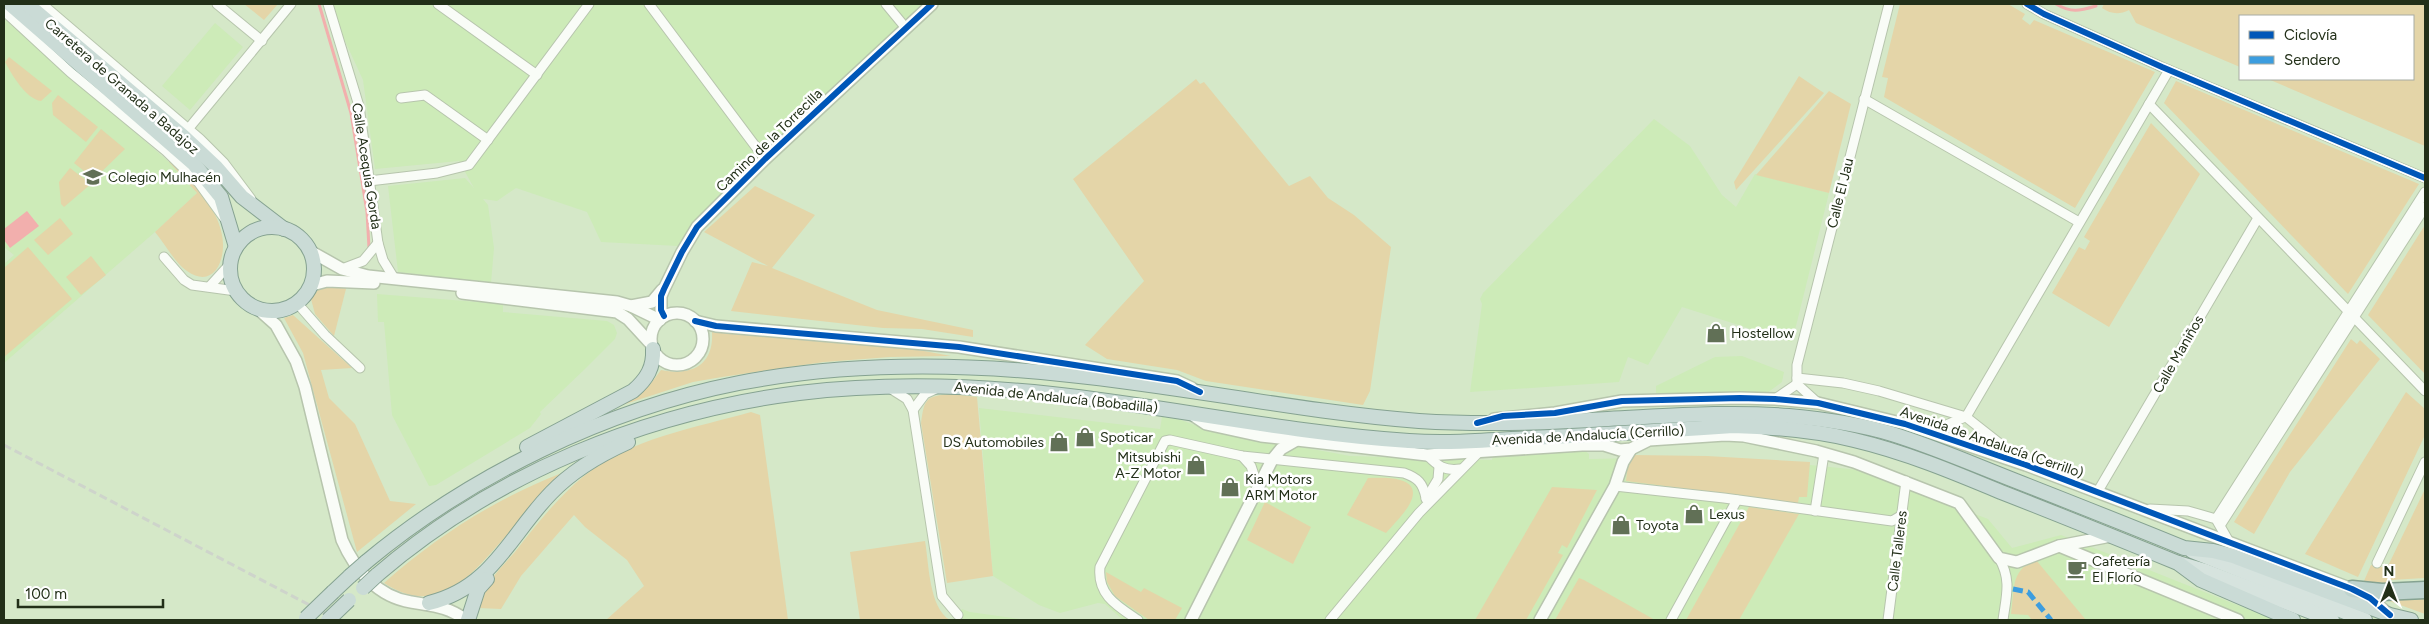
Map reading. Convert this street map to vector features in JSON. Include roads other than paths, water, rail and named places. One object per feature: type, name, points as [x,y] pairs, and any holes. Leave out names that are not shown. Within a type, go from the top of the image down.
[{"type":"highway","name":"Carretera de Granada a Badajoz","points":[[10,4],[194,164],[221,197],[236,247]]},
{"type":"highway","name":"Carretera de Granada a Badajoz","points":[[27,4],[183,136],[216,167],[242,197],[284,229]]},
{"type":"highway","points":[[270,227],[284,229],[302,239],[310,251],[314,266],[312,285],[297,304],[281,310],[268,311],[256,308],[246,303],[236,291],[232,281],[230,264],[236,247],[243,239],[259,229],[270,227]]},
{"type":"highway","points":[[474,485],[500,462],[633,390],[648,376],[654,358],[652,346]]},
{"type":"highway","name":"Avenida de Andalucía (Bobadilla)","points":[[305,619],[350,576],[407,529],[474,485],[551,446],[638,411],[735,383],[847,368],[955,367],[1064,374],[1200,392]]},
{"type":"highway","name":"Avenida de Andalucía (Bobadilla)","points":[[328,620],[377,575],[441,525],[521,478],[566,457],[632,431],[657,424],[772,397],[888,387],[942,386],[1053,394],[1186,411]]},
{"type":"highway","name":"Avenida de Andalucía (Cerrillo)","points":[[1200,392],[1367,416],[1476,423],[1604,437]]},
{"type":"highway","name":"Avenida de Andalucía (Cerrillo)","points":[[1186,411],[1322,432],[1413,441],[1495,441],[1639,436],[1699,428],[1770,427],[1813,432],[1860,441],[1895,451],[1961,476],[2178,563],[2201,580],[2293,620]]},
{"type":"highway","name":"Avenida de Andalucía (Cerrillo)","points":[[1639,436],[1733,413],[1794,416],[1889,433],[2184,548],[2213,550],[2233,556],[2390,615],[2411,620]]},
{"type":"highway","points":[[429,603],[456,595],[482,577],[533,514],[569,476],[591,461],[635,439],[657,424]]},
{"type":"highway","points":[[467,620],[478,589],[487,578],[493,565]]},
{"type":"highway","points":[[2352,589],[2382,592],[2425,590]]},
{"type":"main road","name":"Avenida de Andalucía (Cerrillo)","points":[[2184,548],[2365,620]]},
{"type":"main road","name":"Avenida de Andalucía (Cerrillo)","points":[[2178,563],[2205,571],[2332,620]]},
{"type":"street","points":[[42,4],[188,128],[224,163],[242,185],[258,210]]},
{"type":"street","points":[[217,4],[262,41]]},
{"type":"street","points":[[188,128],[291,4]]},
{"type":"street","name":"Calle Acequia Gorda","points":[[328,4],[359,106],[378,243],[383,260],[394,278]]},
{"type":"street","points":[[438,4],[537,75]]},
{"type":"street","points":[[649,4],[765,159]]},
{"type":"street","points":[[886,4],[906,27]]},
{"type":"street","name":"Camino de la Torrecilla","points":[[662,318],[661,296],[682,252],[697,227],[765,159],[932,4]]},
{"type":"street","name":"Calle El Jau","points":[[1797,381],[1797,365],[1889,4]]},
{"type":"street","points":[[2027,4],[2053,18],[2169,70],[2425,178]]},
{"type":"street","points":[[370,181],[437,173],[469,165],[537,75],[586,5]]},
{"type":"street","points":[[4,12],[70,72],[166,150],[199,183],[229,223]]},
{"type":"street","points":[[1930,432],[1945,424],[1966,417],[2169,70]]},
{"type":"street","points":[[401,98],[425,95],[488,140]]},
{"type":"street","points":[[1864,98],[2079,222]]},
{"type":"street","points":[[2149,104],[2425,391]]},
{"type":"street","points":[[2218,522],[2351,314],[2425,192]]},
{"type":"street","points":[[2351,314],[2425,207]]},
{"type":"street","name":"Calle Maniños","points":[[2098,491],[2258,218]]},
{"type":"street","name":"Calle Acequia Gorda","points":[[342,269],[363,261],[378,243]]},
{"type":"street","points":[[310,251],[342,269],[368,276],[631,306],[662,318]]},
{"type":"street","points":[[164,257],[184,280],[192,285],[236,291]]},
{"type":"street","points":[[210,286],[230,264]]},
{"type":"street","points":[[312,285],[327,281],[367,282],[617,312],[628,319],[660,358],[669,363],[681,364],[691,360],[699,352],[702,341],[701,330],[695,320]]},
{"type":"street","points":[[664,289],[667,298],[681,313],[695,320],[716,326],[959,347],[1177,381],[1200,392]]},
{"type":"street","name":"Camino de la Torrecilla","points":[[631,306],[652,302],[664,289]]},
{"type":"street","points":[[297,304],[325,336],[360,368]]},
{"type":"street","points":[[256,308],[276,325],[296,361],[305,387],[342,540],[349,557],[365,577],[384,593],[399,600],[429,603],[452,611],[467,620]]},
{"type":"street","points":[[652,346],[653,328],[662,318],[681,313]]},
{"type":"street","points":[[1797,381],[1818,403]]},
{"type":"street","points":[[1775,399],[1797,381],[1843,383],[1942,409],[1966,417],[2026,465]]},
{"type":"street","points":[[914,410],[925,394],[942,386]]},
{"type":"street","points":[[888,387],[907,399],[914,410],[942,596],[958,615]]},
{"type":"street","name":"Avenida de Andalucía (Cerrillo)","points":[[1476,423],[1503,416],[1555,413],[1632,400],[1775,399],[1818,403],[1930,432],[2147,509],[2352,589],[2370,598],[2390,615]]},
{"type":"street","points":[[1540,620],[1615,486],[1618,474],[1639,436],[1632,400]]},
{"type":"street","points":[[1607,404],[1604,437],[1618,474]]},
{"type":"street","points":[[1942,409],[1945,424]]},
{"type":"street","name":"Avenida de Andalucía (Cerrillo)","points":[[1186,411],[1206,424],[1261,436],[1348,448],[1427,455],[1604,437],[1639,436],[1649,440],[1725,435],[1744,436],[1816,451],[1854,462],[1959,503],[1999,558]]},
{"type":"street","points":[[1881,418],[1918,443]]},
{"type":"street","points":[[1680,437],[1699,428]]},
{"type":"street","points":[[1322,432],[1348,448]]},
{"type":"street","points":[[1261,436],[1268,446],[1272,460]]},
{"type":"street","points":[[1138,620],[1111,602],[1104,592],[1099,576],[1100,567],[1166,441],[1170,440],[1242,456],[1404,473],[1416,477],[1424,485],[1426,498]]},
{"type":"street","points":[[1191,620],[1272,460],[1280,449],[1288,443],[1297,441]]},
{"type":"street","points":[[1330,620],[1419,513],[1460,469],[1480,451]]},
{"type":"street","points":[[1814,511],[1824,454]]},
{"type":"street","points":[[1427,455],[1440,467],[1449,470],[1460,469]]},
{"type":"street","points":[[1242,456],[1251,466],[1258,487]]},
{"type":"street","points":[[2377,563],[2425,462]]},
{"type":"street","points":[[1419,513],[1438,479],[1440,467]]},
{"type":"street","name":"Calle Talleres","points":[[1888,620],[1906,482]]},
{"type":"street","points":[[1615,486],[1892,521],[1902,515]]},
{"type":"street","points":[[1671,620],[1737,500]]},
{"type":"street","points":[[2147,509],[2188,511],[2218,522],[2228,540]]},
{"type":"street","points":[[1999,558],[2016,562],[2059,546],[2112,536]]},
{"type":"street","points":[[2059,546],[2238,620]]},
{"type":"street","points":[[1999,558],[2008,578],[2003,620]]},
{"type":"waterway","points":[[319,4],[351,113],[367,212],[369,248]]},
{"type":"waterway","points":[[2056,4],[2066,9],[2075,10],[2096,6]]},
{"type":"railway","points":[[4,445],[338,620]]},
{"type":"place","name":"Colegio Mulhacén","points":[[93,177]]},
{"type":"place","name":"Hostellow","points":[[1716,333]]},
{"type":"place","name":"Spoticar","points":[[1085,437]]},
{"type":"place","name":"DS Automobiles","points":[[1059,442]]},
{"type":"place","name":"Mitsubishi A-Z Motor","points":[[1196,465]]},
{"type":"place","name":"Kia Motors ARM Motor","points":[[1230,487]]},
{"type":"place","name":"Lexus","points":[[1694,514]]},
{"type":"place","name":"Toyota","points":[[1621,525]]},
{"type":"place","name":"Cafetería El Florío","points":[[2077,569]]}]
